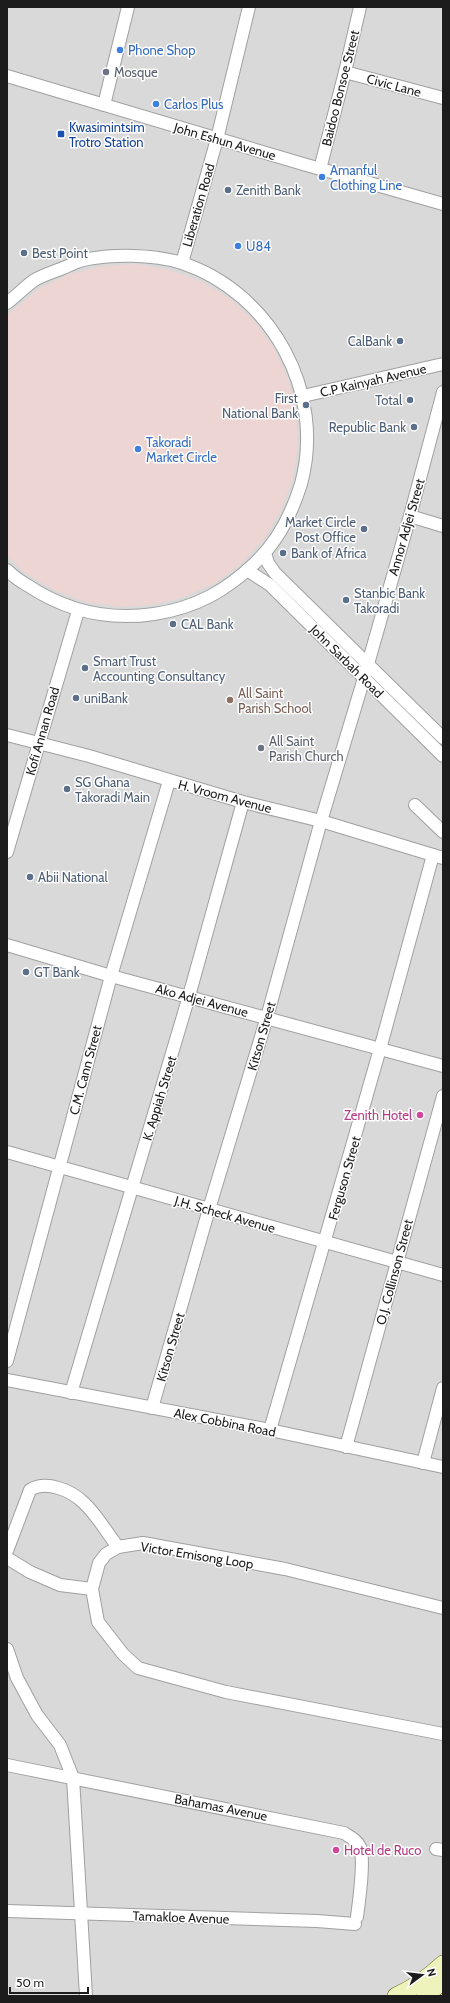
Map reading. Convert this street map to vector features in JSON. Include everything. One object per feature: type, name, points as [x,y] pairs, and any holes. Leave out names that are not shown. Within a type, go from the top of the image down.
[{"type":"street","name":"Liberation Road","points":[[182,263],[217,139],[249,7]]},
{"type":"street","name":"Baidoo Bonsoe Street","points":[[320,169],[360,7]]},
{"type":"street","points":[[104,105],[124,8]]},
{"type":"street","name":"Civic Lane","points":[[345,72],[443,98]]},
{"type":"street","name":"John Eshun Avenue","points":[[7,76],[217,139],[443,204]]},
{"type":"street","points":[[7,303],[34,280],[81,260],[132,255],[182,263],[224,283],[260,314],[287,352],[303,396],[308,432],[305,469],[295,504],[278,536],[265,553],[219,593],[176,611],[130,618],[78,611],[45,597],[7,570]]},
{"type":"street","name":"C.P Kainyah Avenue","points":[[303,396],[443,364]]},
{"type":"street","name":"Annor Adjei Street","points":[[367,663],[410,516],[443,392]]},
{"type":"street","points":[[410,516],[443,526]]},
{"type":"street","name":"John Sarbah Road","points":[[265,553],[268,562],[275,573],[443,738]]},
{"type":"street","name":"John Sarbah Road","points":[[247,570],[270,585],[443,756]]},
{"type":"street","name":"Kofi Annan Road","points":[[7,852],[78,611]]},
{"type":"street","name":"Kitson Street","points":[[152,1408],[209,1209],[267,1017],[321,821],[364,678],[367,663]]},
{"type":"street","name":"H. Vroom Avenue","points":[[7,735],[89,756],[243,802],[321,821],[438,856]]},
{"type":"street","name":"C.M. Cann Street","points":[[7,1361],[111,976],[169,781]]},
{"type":"street","name":"K. Appiah Street","points":[[71,1393],[189,996],[243,802]]},
{"type":"street","points":[[415,805],[443,832]]},
{"type":"street","name":"Ferguson Street","points":[[270,1430],[380,1049],[438,856]]},
{"type":"street","name":"Ako Adjei Avenue","points":[[7,945],[111,976],[267,1017],[443,1066]]},
{"type":"street","name":"O.J. Collinson Street","points":[[346,1447],[443,1096]]},
{"type":"street","name":"J.H. Scheck Avenue","points":[[7,1152],[443,1275]]},
{"type":"street","name":"Alex Cobbina Road","points":[[7,1380],[270,1430],[443,1467]]},
{"type":"street","points":[[424,1463],[443,1388]]},
{"type":"street","points":[[7,1551],[30,1490],[37,1486],[51,1486],[68,1491],[84,1503],[118,1547]]},
{"type":"street","name":"Victor Emisong Loop","points":[[443,1608],[262,1565],[143,1543],[118,1547],[106,1554],[99,1563],[92,1589],[98,1622],[123,1654],[138,1668],[226,1692],[443,1734]]},
{"type":"street","points":[[7,1558],[30,1572],[60,1585],[92,1589]]},
{"type":"street","points":[[7,1649],[17,1678],[37,1715],[60,1745],[73,1778],[86,1996]]},
{"type":"street","name":"Bahamas Avenue","points":[[7,1765],[344,1833],[356,1840],[360,1848],[361,1867],[356,1920]]},
{"type":"street","name":"Tamakloe Avenue","points":[[7,1911],[317,1921],[356,1920]]},
{"type":"street","points":[[396,1996],[418,1984],[443,1964]]},
{"type":"street","points":[[425,1996],[443,1981]]},
{"type":"shaded area","points":[[7,7],[443,7],[443,1996],[7,1996]]},
{"type":"shaded area","name":"Takoradi Market Circle","points":[[136,264],[169,270],[200,281],[229,298],[254,321],[274,348],[288,379],[296,411],[298,445],[293,478],[281,510],[264,539],[242,563],[215,583],[184,597],[152,605],[119,607],[86,602],[54,590],[25,573],[7,556],[7,315],[40,288],[70,274],[103,266]]},
{"type":"place","name":"Phone Shop","points":[[120,50]]},
{"type":"place","name":"Mosque","points":[[106,72]]},
{"type":"place","name":"Carlos Plus","points":[[156,104]]},
{"type":"place","name":"Kwasimintsim Trotro Station","points":[[61,134]]},
{"type":"place","name":"Amanful Clothing Line","points":[[322,177]]},
{"type":"place","name":"Zenith Bank","points":[[228,190]]},
{"type":"place","name":"U84","points":[[238,246]]},
{"type":"place","name":"Best Point","points":[[24,253]]},
{"type":"place","name":"CalBank","points":[[400,341]]},
{"type":"place","name":"Total","points":[[410,400]]},
{"type":"place","name":"First National Bank","points":[[306,405]]},
{"type":"place","name":"Republic Bank","points":[[414,427]]},
{"type":"place","name":"Takoradi Market Circle","points":[[138,449]]},
{"type":"place","name":"Market Circle Post Office","points":[[364,529]]},
{"type":"place","name":"Bank of Africa","points":[[283,553]]},
{"type":"place","name":"Stanbic Bank Takoradi","points":[[346,600]]},
{"type":"place","name":"CAL Bank","points":[[173,624]]},
{"type":"place","name":"Smart Trust Accounting Consultancy","points":[[85,668]]},
{"type":"place","name":"uniBank","points":[[76,698]]},
{"type":"place","name":"All Saint Parish School","points":[[230,700]]},
{"type":"place","name":"All Saint Parish Church","points":[[261,748]]},
{"type":"place","name":"SG Ghana Takoradi Main","points":[[67,789]]},
{"type":"place","name":"Abii National","points":[[30,877]]},
{"type":"place","name":"GT Bank","points":[[26,972]]},
{"type":"place","name":"Zenith Hotel","points":[[420,1115]]},
{"type":"place","name":"Hotel de Ruco","points":[[336,1850]]}]
